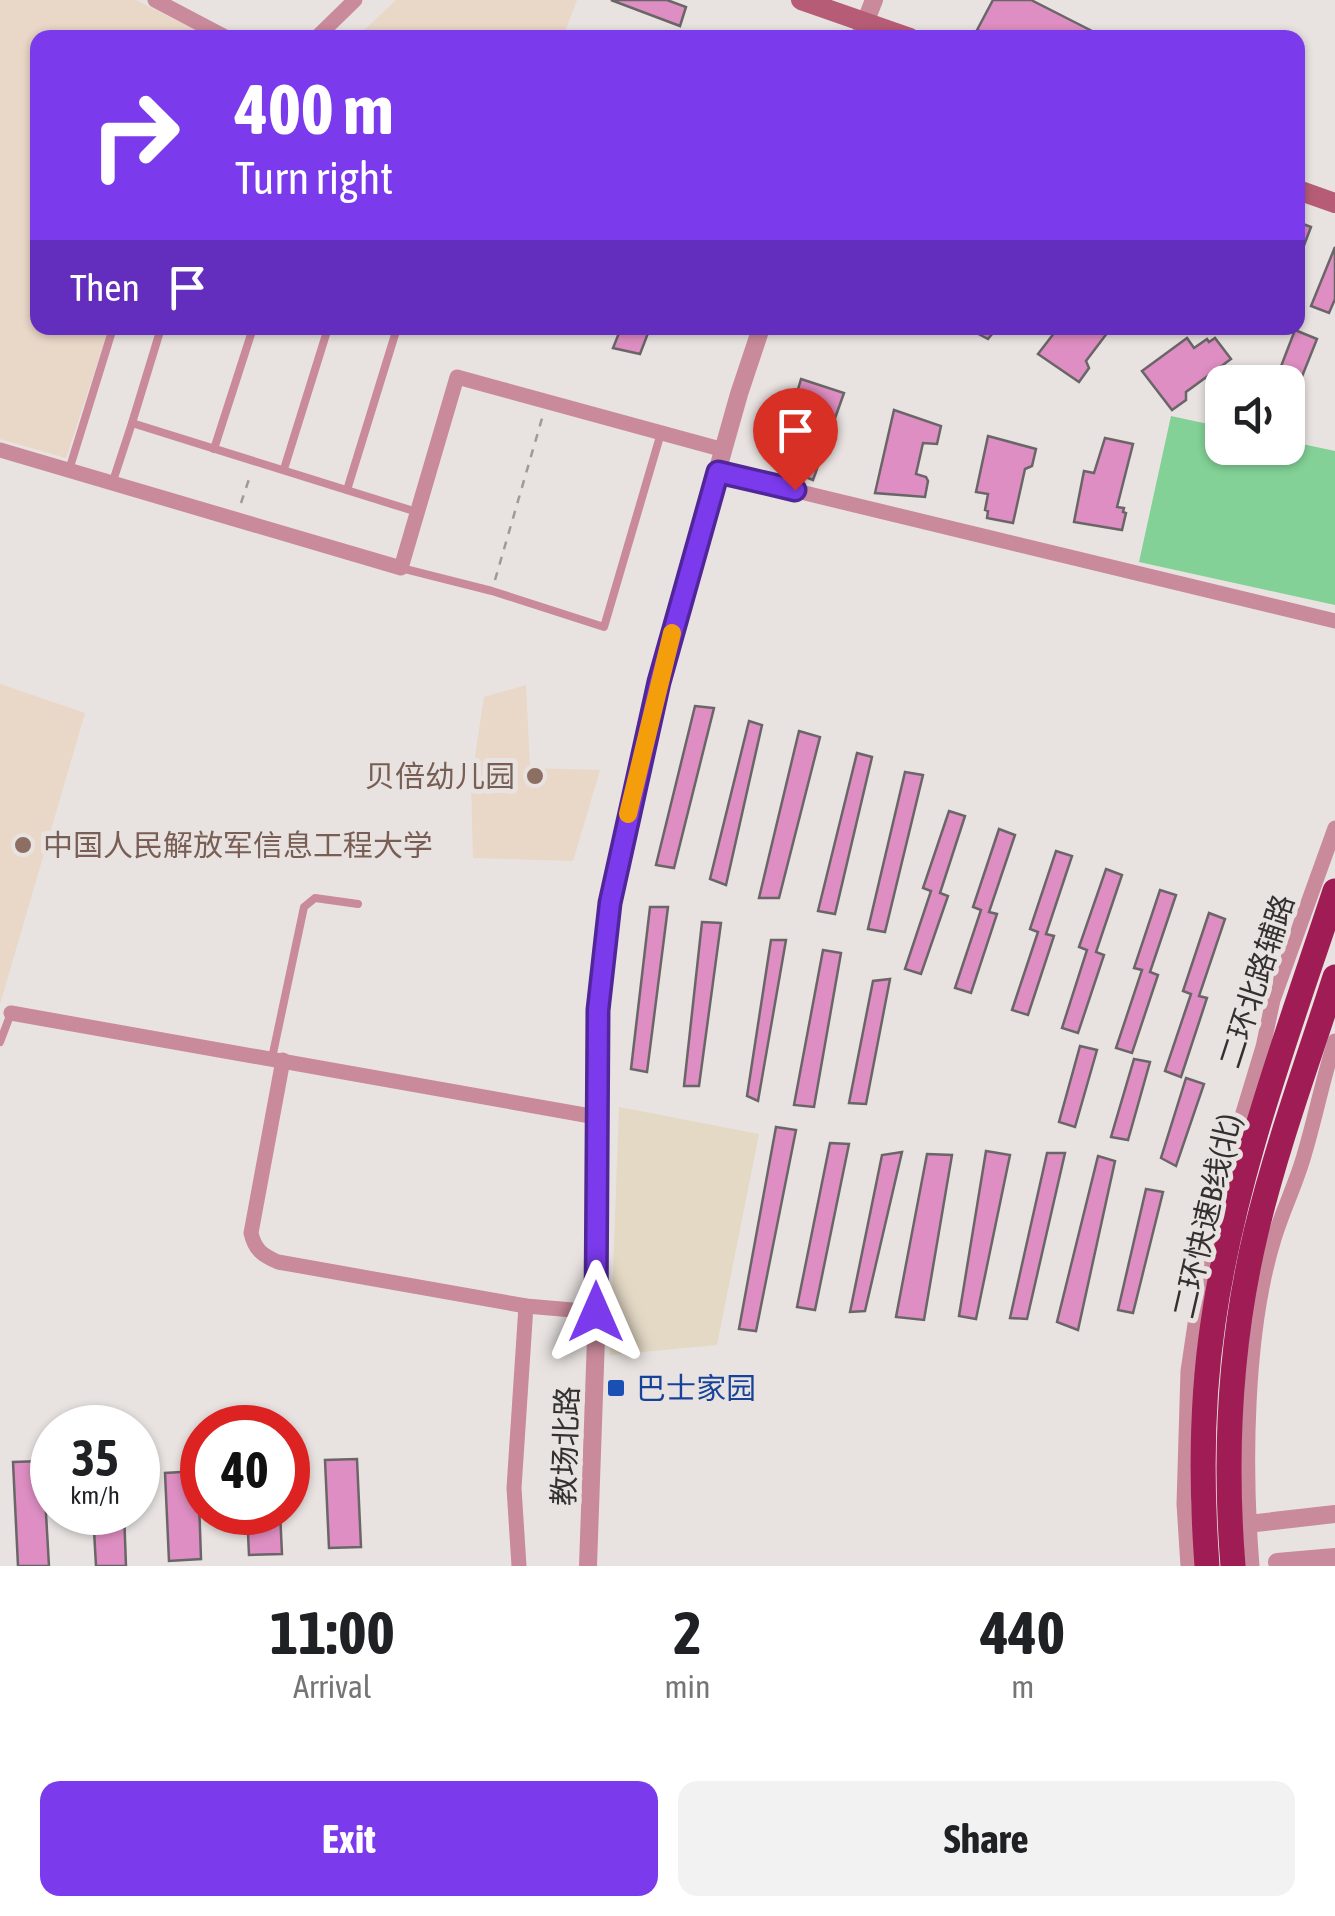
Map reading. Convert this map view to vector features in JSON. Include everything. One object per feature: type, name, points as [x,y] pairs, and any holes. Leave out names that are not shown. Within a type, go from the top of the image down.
[{"type":"highway","name":"二环快速B线(北)","points":[[1207,1566],[1204,1422],[1212,1323],[1224,1256],[1244,1175],[1335,891]]},
{"type":"highway","points":[[1233,1566],[1239,1525],[1230,1416],[1241,1309],[1256,1232],[1276,1161],[1335,976]]},
{"type":"main road","points":[[801,0],[859,30]]},
{"type":"main road","points":[[1305,192],[1335,202]]},
{"type":"street","points":[[155,0],[212,30]]},
{"type":"street","points":[[324,30],[356,0]]},
{"type":"street","points":[[861,30],[874,0]]},
{"type":"street","name":"教场北路","points":[[588,1566],[596,1312],[598,1010],[610,903],[632,790],[664,664],[759,335]]},
{"type":"street","points":[[0,450],[401,568],[457,377],[724,450]]},
{"type":"street","points":[[718,472],[1335,621]]},
{"type":"street","name":"二环北路辅路","points":[[1188,1566],[1184,1504],[1187,1387],[1205,1257],[1218,1195],[1273,1000],[1335,828]]},
{"type":"street","points":[[10,1013],[596,1117]]},
{"type":"street","points":[[1252,1566],[1239,1525],[1258,1321],[1274,1238],[1296,1186],[1335,1041]]},
{"type":"street","points":[[277,1059],[251,1233],[254,1247],[278,1262],[526,1306],[596,1312]]},
{"type":"street","points":[[519,1566],[514,1488],[526,1306]]},
{"type":"street","points":[[1239,1525],[1335,1514]]},
{"type":"street","points":[[1277,1562],[1335,1558]]},
{"type":"lane","points":[[68,470],[112,335]]},
{"type":"lane","points":[[112,484],[159,335]]},
{"type":"lane","points":[[214,449],[252,335]]},
{"type":"lane","points":[[284,470],[326,335]]},
{"type":"lane","points":[[347,490],[395,335]]},
{"type":"lane","points":[[132,423],[417,512]]},
{"type":"lane","points":[[401,568],[492,591],[604,628],[661,433]]},
{"type":"lane","points":[[277,1059],[304,907],[316,898],[358,904]]},
{"type":"lane","points":[[0,1042],[10,1013]]},
{"type":"path","points":[[492,591],[547,402]]},
{"type":"path","points":[[236,520],[254,462]]},
{"type":"shaded area","points":[[0,0],[136,0],[196,30],[30,30],[30,335],[107,335],[66,458],[0,439]]},
{"type":"shaded area","points":[[396,0],[577,0],[566,30],[364,30]]},
{"type":"shaded area","name":"中国人民解放军信息工程大学","points":[[0,684],[85,713],[0,1004]]},
{"type":"shaded area","name":"贝倍幼儿园","points":[[526,685],[530,768],[600,770],[573,861],[473,858],[471,783],[484,697]]},
{"type":"shaded area","points":[[619,1107],[759,1134],[717,1345],[610,1355]]},
{"type":"green space","points":[[1171,416],[1205,423],[1205,465],[1305,465],[1305,445],[1335,451],[1335,605],[1139,562]]},
{"type":"building","points":[[611,0],[667,0],[686,7],[680,26]]},
{"type":"building","points":[[993,0],[1031,0],[1090,30],[977,30]]},
{"type":"building","points":[[1335,247],[1335,299],[1329,313],[1311,306]]},
{"type":"building","points":[[618,335],[647,335],[640,354],[613,348]]},
{"type":"building","points":[[1053,335],[1106,335],[1086,361],[1089,368],[1079,382],[1038,354]]},
{"type":"building","points":[[1293,335],[1317,339],[1305,369],[1305,365],[1282,365]]},
{"type":"building","points":[[1187,338],[1194,348],[1215,338],[1231,359],[1223,365],[1205,365],[1205,378],[1186,392],[1186,400],[1172,410],[1142,371]]},
{"type":"building","points":[[801,379],[844,393],[813,480],[776,465]]},
{"type":"building","points":[[894,410],[941,426],[937,444],[923,443],[916,474],[928,481],[925,497],[875,493]]},
{"type":"building","points":[[988,436],[1036,449],[1032,466],[1025,469],[1013,523],[987,518],[988,494],[976,492]]},
{"type":"building","points":[[1105,438],[1133,444],[1117,507],[1124,508],[1126,513],[1122,530],[1074,522],[1084,471],[1094,473]]},
{"type":"building","points":[[695,706],[714,708],[674,868],[656,865]]},
{"type":"building","points":[[749,721],[762,725],[726,885],[710,879]]},
{"type":"building","points":[[799,731],[820,737],[779,898],[759,898]]},
{"type":"building","points":[[857,753],[872,757],[835,914],[818,911]]},
{"type":"building","points":[[905,772],[923,775],[885,932],[868,929]]},
{"type":"building","points":[[949,811],[965,816],[940,893],[948,896],[921,974],[905,969],[931,891],[923,888]]},
{"type":"building","points":[[999,829],[1015,835],[989,912],[997,914],[971,993],[955,988],[981,910],[973,907]]},
{"type":"building","points":[[1056,851],[1072,856],[1046,934],[1054,936],[1028,1015],[1012,1010],[1038,932],[1030,929]]},
{"type":"building","points":[[1106,869],[1122,875],[1096,952],[1104,955],[1078,1033],[1062,1028],[1087,950],[1079,947]]},
{"type":"building","points":[[1160,890],[1176,895],[1150,972],[1158,975],[1132,1053],[1116,1048],[1142,970],[1134,968]]},
{"type":"building","points":[[650,907],[668,907],[647,1072],[631,1069]]},
{"type":"building","points":[[1209,913],[1225,919],[1199,996],[1207,998],[1181,1077],[1165,1071],[1191,994],[1183,991]]},
{"type":"building","points":[[702,922],[721,923],[699,1086],[684,1086]]},
{"type":"building","points":[[771,940],[786,940],[758,1101],[747,1096]]},
{"type":"building","points":[[823,950],[841,953],[814,1107],[794,1105]]},
{"type":"building","points":[[890,979],[866,1104],[849,1103],[873,981]]},
{"type":"building","points":[[1080,1046],[1097,1050],[1075,1127],[1059,1122]]},
{"type":"building","points":[[1134,1059],[1150,1062],[1128,1140],[1111,1137]]},
{"type":"building","points":[[1186,1078],[1204,1084],[1176,1166],[1161,1158]]},
{"type":"building","points":[[776,1127],[796,1130],[756,1331],[739,1329]]},
{"type":"building","points":[[830,1143],[849,1144],[815,1310],[797,1307]]},
{"type":"building","points":[[986,1151],[1010,1155],[976,1319],[959,1316]]},
{"type":"building","points":[[902,1152],[865,1311],[850,1312],[882,1155]]},
{"type":"building","points":[[1047,1153],[1065,1153],[1027,1319],[1010,1318]]},
{"type":"building","points":[[927,1154],[952,1155],[924,1320],[896,1317]]},
{"type":"building","points":[[1098,1156],[1115,1161],[1078,1330],[1057,1322]]},
{"type":"building","points":[[1146,1189],[1163,1192],[1133,1313],[1118,1310]]},
{"type":"building","points":[[357,1459],[361,1547],[329,1548],[325,1460]]},
{"type":"building","points":[[30,1461],[30,1535],[47,1535],[49,1566],[18,1566],[13,1462]]},
{"type":"building","points":[[180,1472],[180,1535],[200,1535],[201,1559],[169,1561],[165,1473]]},
{"type":"building","points":[[94,1535],[125,1535],[126,1566],[96,1566]]},
{"type":"building","points":[[248,1535],[281,1535],[282,1554],[249,1555]]},
{"type":"slow traffic","points":[[628,814],[672,633]]},
{"type":"place","name":"贝倍幼儿园","points":[[535,776]]},
{"type":"place","name":"中国人民解放军信息工程大学","points":[[23,845]]},
{"type":"place","name":"巴士家园","points":[[616,1388]]},
{"type":"route","points":[[596,1312],[598,1010],[610,903],[632,790],[718,472],[795,490]]}]
